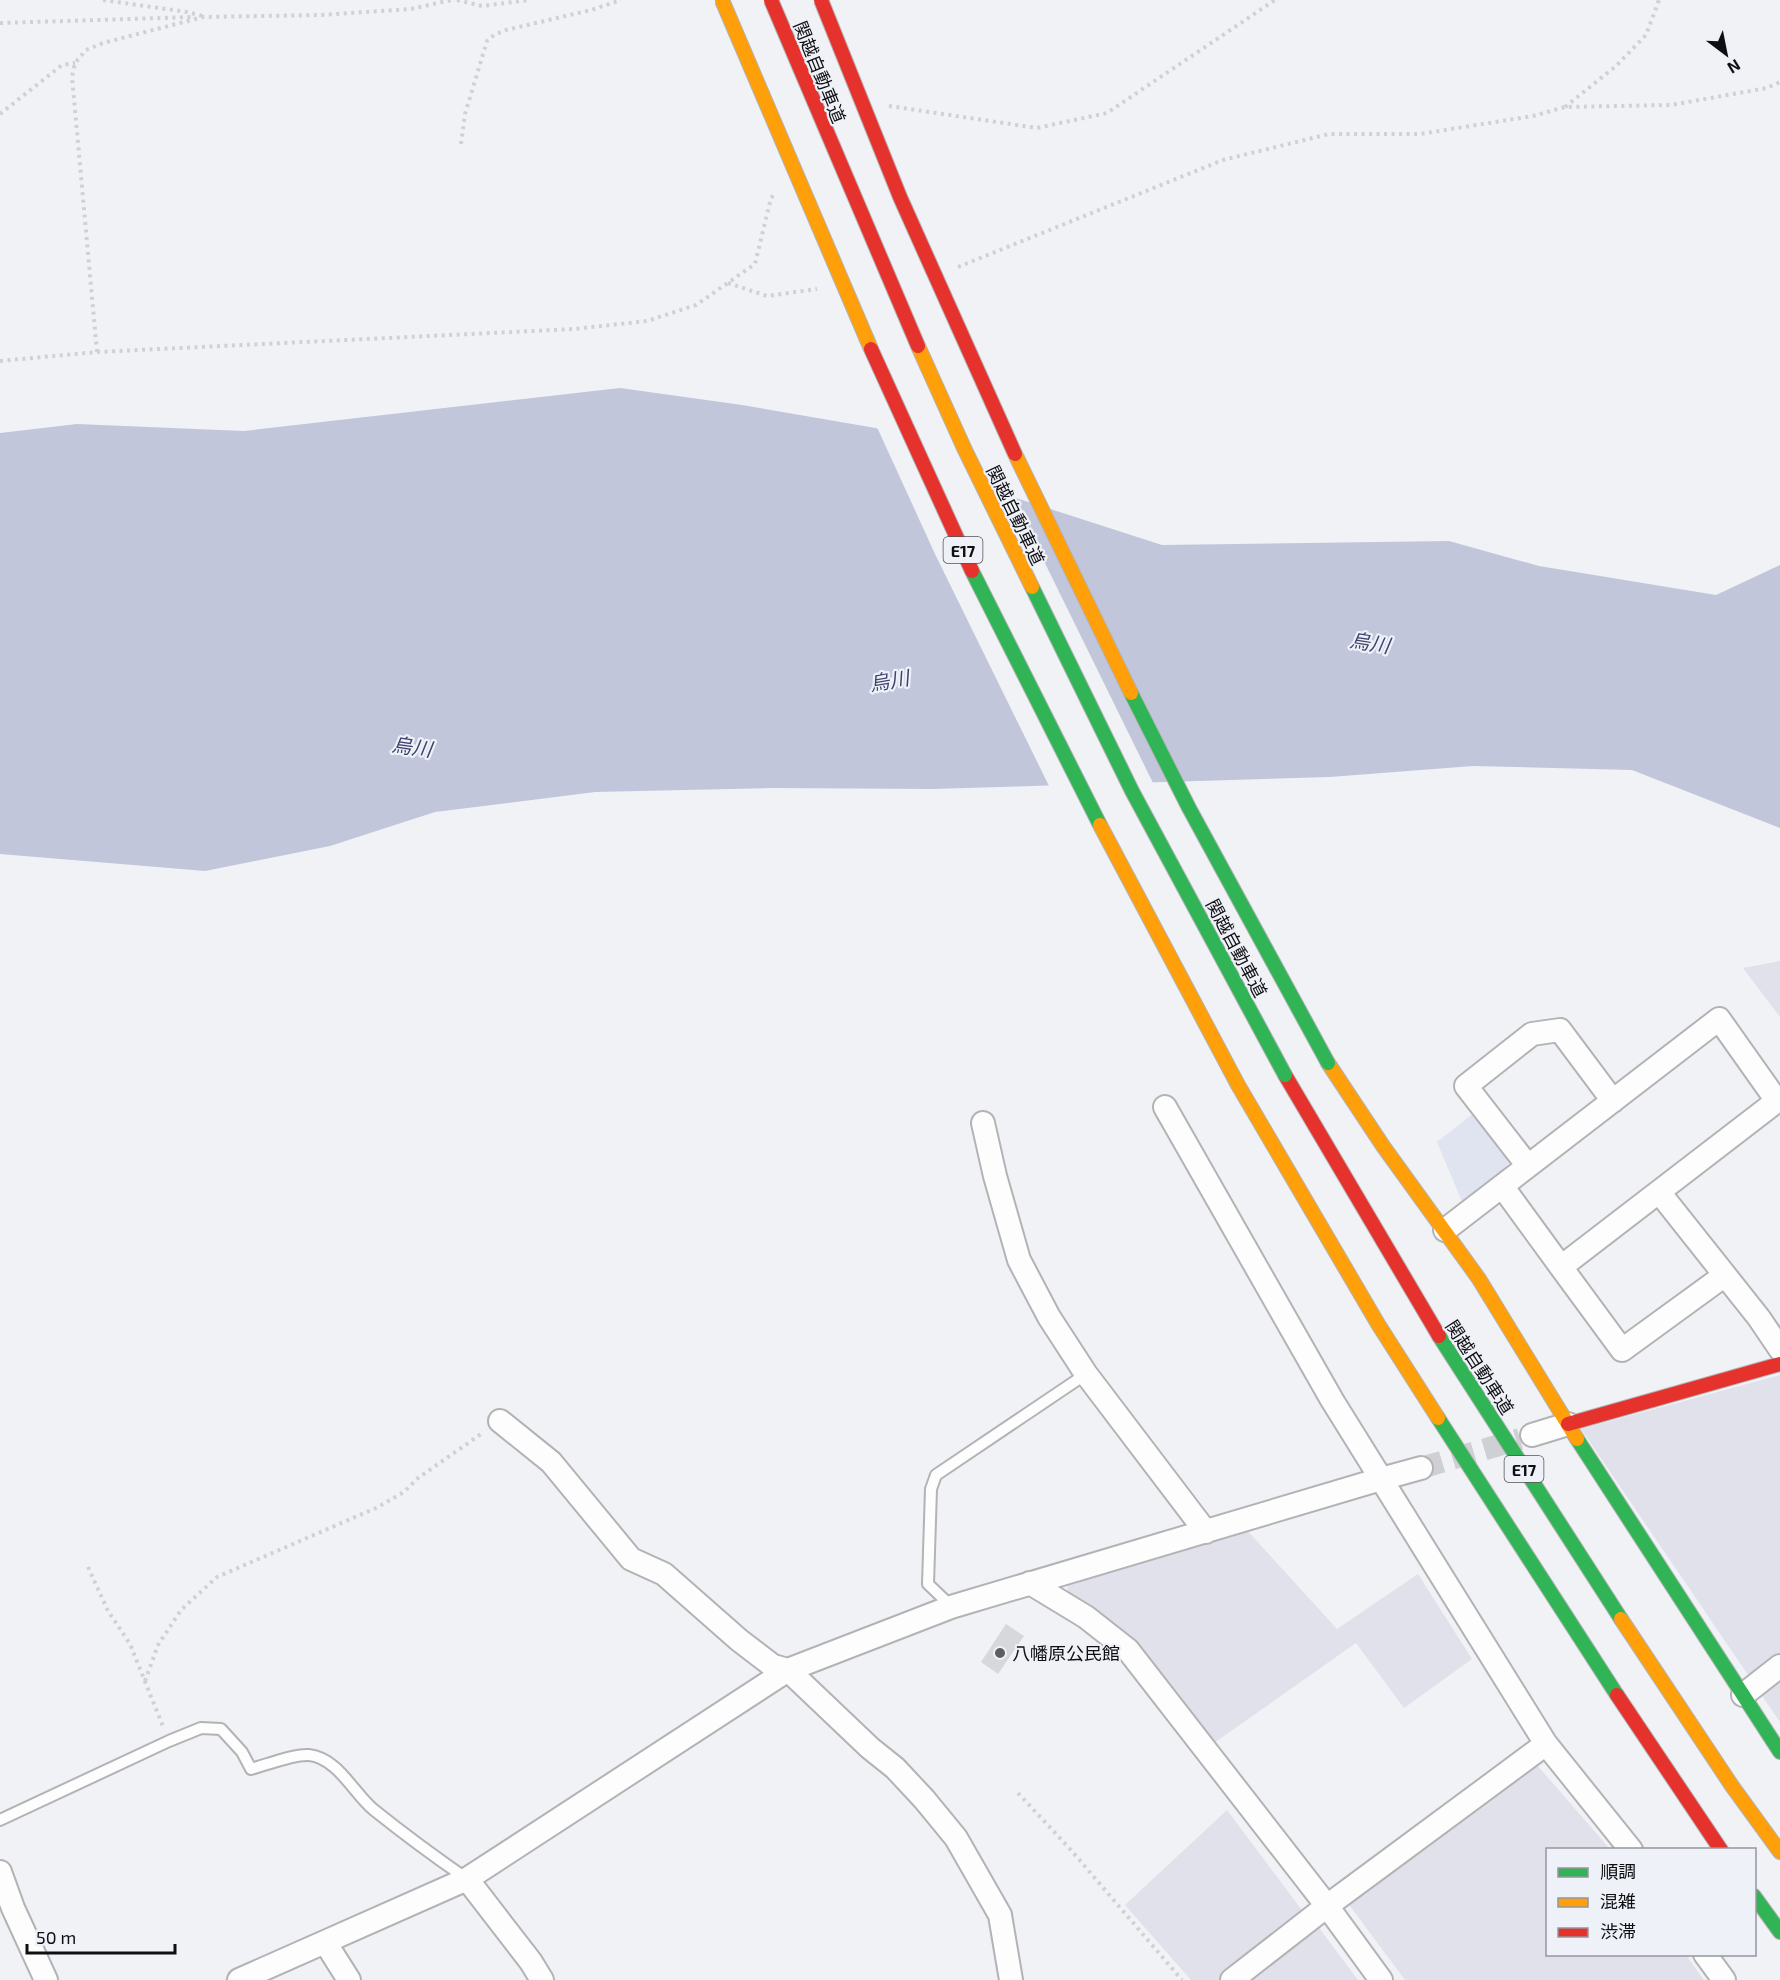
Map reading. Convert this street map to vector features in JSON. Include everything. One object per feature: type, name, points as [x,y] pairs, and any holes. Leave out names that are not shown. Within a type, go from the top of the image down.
[{"type":"main road","name":"E17","points":[[722,0],[856,320],[1006,641],[1092,811],[1238,1085],[1378,1324],[1562,1611],[1720,1848]]},
{"type":"main road","name":"関越自動車道","points":[[771,0],[899,305],[964,448],[1132,790],[1284,1075],[1424,1313],[1602,1590],[1732,1786],[1780,1852]]},
{"type":"main road","points":[[821,0],[879,149],[936,282],[1040,508],[1171,773],[1328,1063],[1383,1146],[1445,1230],[1491,1298],[1568,1424],[1780,1752]]},
{"type":"main road","points":[[1568,1424],[1780,1364]]},
{"type":"main road","points":[[1756,1897],[1780,1932]]},
{"type":"street","points":[[1445,1230],[1719,1019],[1777,1101],[1561,1267]]},
{"type":"street","points":[[1528,1166],[1466,1086],[1532,1034],[1560,1030],[1613,1101]]},
{"type":"street","points":[[1165,1107],[1332,1400],[1546,1744],[1629,1848]]},
{"type":"street","points":[[983,1123],[995,1176],[1019,1260],[1049,1317],[1086,1374],[1206,1532]]},
{"type":"street","points":[[1502,1186],[1622,1350],[1725,1275]]},
{"type":"street","points":[[1659,1192],[1780,1349]]},
{"type":"street","points":[[500,1421],[551,1462],[632,1559],[664,1574],[738,1640],[772,1666],[788,1670],[870,1748],[895,1768],[956,1838],[1000,1915],[1011,1980]]},
{"type":"street","points":[[1532,1435],[1568,1424]]},
{"type":"street","points":[[239,1980],[467,1879],[788,1670],[951,1607],[1421,1468]]},
{"type":"street","points":[[1030,1583],[1086,1617],[1128,1650],[1327,1906],[1381,1980]]},
{"type":"street","points":[[1743,1695],[1780,1666]]},
{"type":"street","points":[[1232,1980],[1327,1906],[1546,1744]]},
{"type":"street","points":[[0,1872],[7,1912],[46,1980]]},
{"type":"street","points":[[467,1879],[531,1962],[542,1980]]},
{"type":"street","points":[[326,1942],[349,1980]]},
{"type":"street","points":[[1707,1956],[1724,1980]]},
{"type":"lane","points":[[951,1607],[928,1584],[931,1489],[936,1475],[1086,1374]]},
{"type":"lane","points":[[0,1820],[169,1741],[201,1728],[221,1729],[242,1752],[251,1769],[309,1755],[326,1762],[338,1771],[371,1808],[430,1854],[467,1879]]},
{"type":"path","points":[[103,0],[187,12],[203,17]]},
{"type":"path","points":[[0,23],[322,15],[411,9],[451,0]]},
{"type":"path","points":[[457,0],[482,6],[529,0]]},
{"type":"path","points":[[461,144],[465,114],[487,41],[506,30],[591,10],[621,0]]},
{"type":"path","points":[[885,105],[1037,128],[1107,113],[1275,0]]},
{"type":"path","points":[[1565,107],[1616,66],[1646,35],[1659,0]]},
{"type":"path","points":[[97,352],[72,77],[75,63],[86,50],[103,43],[203,17]]},
{"type":"path","points":[[0,114],[62,65],[75,63]]},
{"type":"path","points":[[950,270],[1223,160],[1329,134],[1420,134],[1533,116],[1565,107],[1671,105],[1767,88],[1780,82]]},
{"type":"path","points":[[0,361],[97,352],[574,329],[647,321],[696,304],[755,264],[771,198],[780,190]]},
{"type":"path","points":[[728,283],[767,296],[825,288]]},
{"type":"path","points":[[145,1680],[158,1645],[181,1610],[217,1577],[376,1508],[404,1492],[418,1478],[500,1421]]},
{"type":"path","points":[[88,1567],[108,1611],[130,1644],[169,1741]]},
{"type":"path","points":[[1018,1793],[1182,1980]]},
{"type":"shaded area","points":[[1780,961],[1780,1017],[1743,968]]},
{"type":"shaded area","points":[[1475,1112],[1510,1159],[1503,1174],[1464,1206],[1437,1142]]},
{"type":"shaded area","points":[[1780,1375],[1780,1722],[1581,1429]]},
{"type":"shaded area","points":[[1245,1528],[1337,1629],[1418,1574],[1472,1659],[1404,1708],[1356,1643],[1214,1743],[1152,1663],[1120,1629],[1067,1591],[1068,1586]]},
{"type":"shaded area","points":[[1537,1765],[1609,1848],[1546,1848],[1546,1956],[1687,1956],[1704,1980],[1405,1980],[1347,1902]]},
{"type":"shaded area","points":[[1227,1810],[1304,1913],[1220,1980],[1191,1980],[1125,1905]]},
{"type":"shaded area","points":[[1317,1925],[1358,1980],[1245,1980]]},
{"type":"water","name":"烏川","points":[[620,388],[742,405],[893,431],[1010,496],[1162,545],[1449,541],[1539,566],[1716,595],[1780,565],[1780,828],[1632,770],[1473,766],[1330,777],[932,789],[774,788],[595,792],[435,812],[330,846],[205,871],[0,854],[0,433],[77,424],[244,431]]},
{"type":"pier","points":[[876,425],[894,428],[1010,492],[1154,785],[1050,788],[935,554]]},
{"type":"building","name":"八幡原公民館","points":[[1006,1624],[1024,1636],[998,1674],[981,1662]]},
{"type":"tunnel","points":[[1421,1468],[1520,1439]]},
{"type":"traffic: fast","points":[[972,571],[1100,825]]},
{"type":"traffic: fast","points":[[1032,587],[1132,791],[1285,1075]]},
{"type":"traffic: fast","points":[[1131,693],[1189,808],[1328,1063]]},
{"type":"traffic: fast","points":[[1439,1336],[1621,1619]]},
{"type":"traffic: fast","points":[[1438,1418],[1617,1695]]},
{"type":"traffic: fast","points":[[1577,1439],[1780,1752]]},
{"type":"traffic: fast","points":[[1756,1899],[1780,1932]]},
{"type":"traffic: slow","points":[[722,0],[871,349]]},
{"type":"traffic: slow","points":[[918,346],[964,448],[1032,587]]},
{"type":"traffic: slow","points":[[1015,454],[1131,693]]},
{"type":"traffic: slow","points":[[1100,825],[1238,1085]]},
{"type":"traffic: slow","points":[[1328,1063],[1383,1146],[1479,1279],[1577,1439]]},
{"type":"traffic: slow","points":[[1238,1085],[1378,1324],[1438,1418]]},
{"type":"traffic: slow","points":[[1621,1619],[1732,1786],[1780,1852]]},
{"type":"traffic: jam","points":[[771,0],[918,346]]},
{"type":"traffic: jam","points":[[821,0],[900,197],[1015,454]]},
{"type":"traffic: jam","points":[[871,349],[972,571]]},
{"type":"traffic: jam","points":[[1285,1075],[1439,1336]]},
{"type":"traffic: jam","points":[[1568,1424],[1780,1364]]},
{"type":"traffic: jam","points":[[1617,1695],[1720,1848]]},
{"type":"place","name":"八幡原公民館","points":[[1000,1653]]}]
